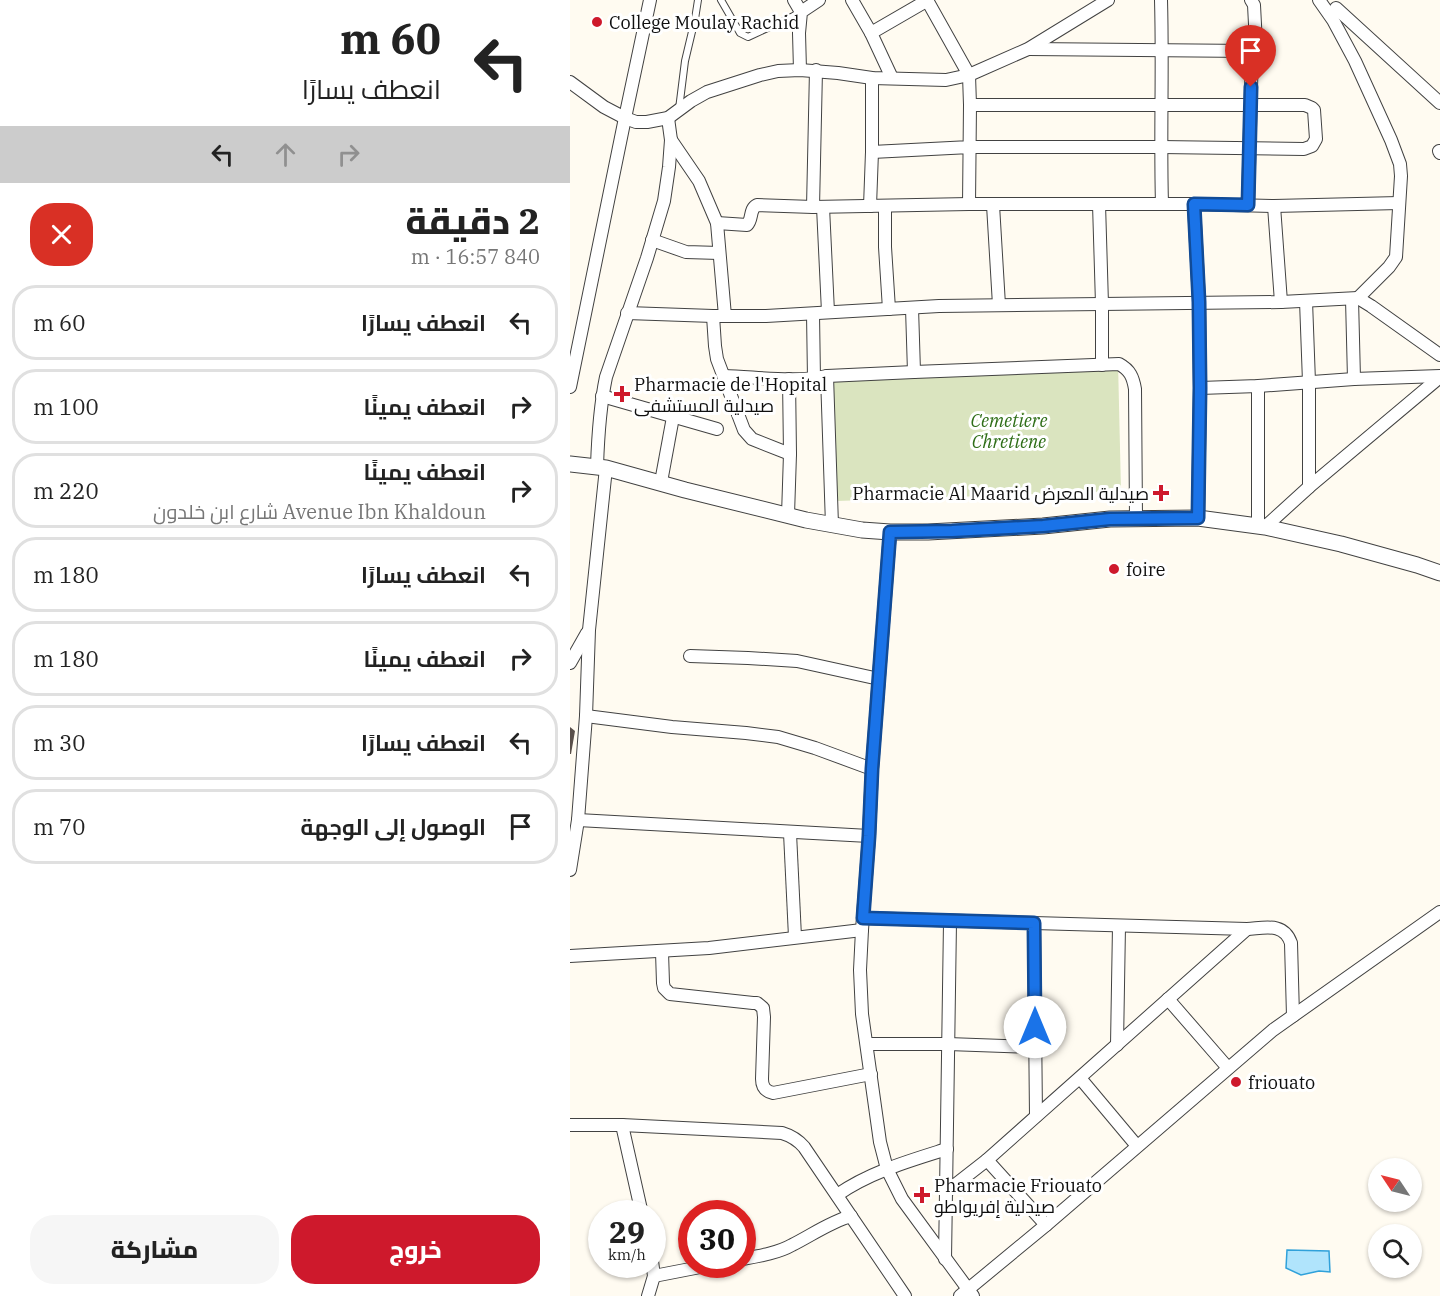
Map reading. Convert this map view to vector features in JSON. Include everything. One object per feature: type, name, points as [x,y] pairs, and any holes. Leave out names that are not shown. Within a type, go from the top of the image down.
[{"type":"street","points":[[570,387],[574,346],[650,0]]},
{"type":"street","points":[[794,0],[801,12],[800,70]]},
{"type":"street","points":[[801,12],[819,0]]},
{"type":"street","points":[[852,0],[871,33],[892,78]]},
{"type":"street","points":[[871,33],[928,0],[969,75],[969,204]]},
{"type":"street","points":[[571,85],[624,118],[636,122],[647,122],[668,118],[707,92],[778,71],[816,70],[872,78],[946,80],[969,75],[1028,49],[1108,0]]},
{"type":"street","points":[[1161,0],[1162,204]]},
{"type":"street","points":[[1248,205],[1252,50],[1256,44],[1254,5],[1251,0]]},
{"type":"street","points":[[1320,0],[1336,10],[1437,97]]},
{"type":"street","points":[[1336,10],[1355,62],[1392,140],[1401,170],[1396,257],[1389,267],[1355,299],[1354,379]]},
{"type":"street","points":[[1028,49],[1246,52],[1252,50]]},
{"type":"street","points":[[816,70],[818,207],[828,312]]},
{"type":"street","points":[[870,206],[872,78]]},
{"type":"street","points":[[872,152],[970,147],[1304,149],[1312,146],[1316,139],[1315,115],[1309,106],[970,105]]},
{"type":"street","points":[[570,870],[578,820],[586,716],[589,630],[601,467],[602,396],[606,377],[664,201],[671,140],[668,118]]},
{"type":"street","points":[[671,140],[699,181],[717,223],[719,316],[716,352],[724,376],[746,434],[758,442],[790,454]]},
{"type":"street","points":[[717,223],[747,225],[752,209],[757,205],[818,207],[969,204],[1274,206],[1399,203]]},
{"type":"street","points":[[1099,204],[1102,364]]},
{"type":"street","points":[[1194,204],[1199,302],[1198,518]]},
{"type":"street","points":[[993,205],[999,305]]},
{"type":"street","points":[[885,206],[889,309]]},
{"type":"street","points":[[1274,206],[1281,302]]},
{"type":"street","points":[[652,240],[686,252],[719,253]]},
{"type":"street","points":[[627,313],[719,316],[813,314],[939,306],[1355,299],[1371,306],[1440,355]]},
{"type":"street","points":[[1306,301],[1309,487]]},
{"type":"street","points":[[912,308],[914,372]]},
{"type":"street","points":[[813,314],[821,378],[832,525]]},
{"type":"street","points":[[724,376],[789,379],[1119,364],[1130,372],[1136,389],[1136,518]]},
{"type":"street","points":[[1200,388],[1440,376]]},
{"type":"street","points":[[1262,526],[1440,376]]},
{"type":"street","points":[[788,514],[789,379]]},
{"type":"street","points":[[1257,386],[1262,526]]},
{"type":"street","points":[[602,396],[717,429]]},
{"type":"street","points":[[661,482],[673,417]]},
{"type":"street","points":[[570,464],[601,467],[832,525],[890,532],[952,531],[1043,526],[1110,519],[1198,518],[1262,526],[1341,544],[1440,573]]},
{"type":"street","points":[[890,532],[862,924],[861,992],[880,1142],[887,1169],[902,1199],[967,1294],[1228,1068],[1293,1016],[1440,912]]},
{"type":"street","points":[[570,663],[589,630]]},
{"type":"street","points":[[690,656],[797,661],[879,679]]},
{"type":"street","points":[[586,716],[778,737],[872,769]]},
{"type":"street","points":[[578,820],[869,836]]},
{"type":"street","points":[[790,832],[795,937]]},
{"type":"street","points":[[945,1259],[950,922]]},
{"type":"street","points":[[570,956],[708,948],[795,937],[862,924],[950,922],[1276,928],[1286,933],[1291,943],[1293,1016]]},
{"type":"street","points":[[1034,923],[1036,1116]]},
{"type":"street","points":[[1118,1045],[1119,926]]},
{"type":"street","points":[[946,1192],[987,1160],[1247,929]]},
{"type":"street","points":[[662,952],[663,983],[664,988],[670,994],[757,1003],[763,1008],[762,1082],[769,1092],[871,1074]]},
{"type":"street","points":[[1168,999],[1228,1068]]},
{"type":"street","points":[[867,1044],[1035,1047]]},
{"type":"street","points":[[1080,1078],[1137,1146]]},
{"type":"street","points":[[570,1125],[622,1125],[782,1133],[791,1136],[804,1147],[905,1296]]},
{"type":"street","points":[[622,1125],[639,1200]]},
{"type":"street","points":[[837,1195],[887,1169],[947,1149]]},
{"type":"street","points":[[987,1160],[1046,1224]]},
{"type":"street","points":[[756,1255],[791,1246],[840,1219],[851,1216]]},
{"type":"street","points":[[648,1296],[653,1278]]},
{"type":"lane","points":[[679,110],[685,61],[698,0]]},
{"type":"lane","points":[[721,0],[740,33],[748,37],[801,12]]},
{"type":"green space","name":"Cemetiere Chretiene","points":[[1118,362],[1121,491],[837,501],[831,373]]},
{"type":"water","points":[[1287,1250],[1329,1251],[1330,1272],[1319,1271],[1301,1275],[1286,1268]]},
{"type":"building","points":[[570,727],[575,731],[571,754],[570,754]]},
{"type":"place","name":"College Moulay Rachid","points":[[597,22]]},
{"type":"place","name":"Pharmacie de l'Hopital صيدلية المستشفى","points":[[622,394]]},
{"type":"place","name":"Pharmacie Al Maarid صيدلية المعرض","points":[[1161,493]]},
{"type":"place","name":"foire","points":[[1114,569]]},
{"type":"place","name":"friouato","points":[[1236,1082]]},
{"type":"place","name":"Pharmacie Friouato صيدلية إفريواطو","points":[[922,1195]]},
{"type":"route","points":[[1035,1027],[1034,923],[863,918],[890,532],[1043,526],[1110,519],[1198,518],[1199,302],[1194,204],[1248,205],[1251,87]]}]
